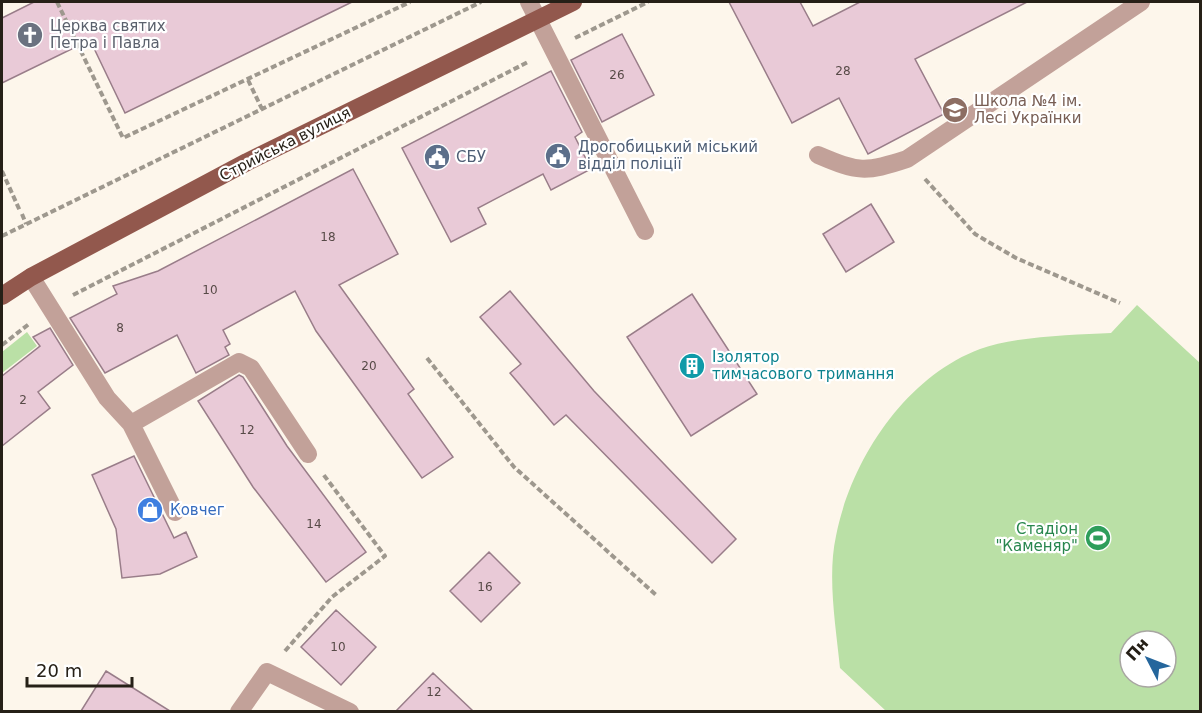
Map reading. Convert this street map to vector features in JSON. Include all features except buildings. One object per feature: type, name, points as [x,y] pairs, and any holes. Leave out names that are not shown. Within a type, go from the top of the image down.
[{"type":"main road","name":"Стрийська вулиця","points":[[2,296],[31,277],[247,162],[573,2]]},
{"type":"street","points":[[529,2],[645,231]]},
{"type":"street","points":[[818,155],[848,168],[872,171],[907,159],[1141,2]]},
{"type":"street","points":[[31,277],[107,398],[131,424],[175,512]]},
{"type":"street","points":[[131,424],[239,362],[251,368],[308,454]]},
{"type":"street","points":[[239,711],[267,672],[350,711]]},
{"type":"path","points":[[57,2],[123,138],[410,2]]},
{"type":"path","points":[[2,236],[481,2]]},
{"type":"path","points":[[2,345],[50,307],[648,2]]},
{"type":"path","points":[[248,80],[262,109]]},
{"type":"path","points":[[907,159],[975,234],[1016,258],[1120,303]]},
{"type":"path","points":[[2,171],[26,224]]},
{"type":"path","points":[[427,358],[514,467],[656,596]]},
{"type":"path","points":[[267,672],[332,597],[385,556],[308,454]]},
{"type":"green space","points":[[1137,305],[1200,363],[1200,711],[886,711],[840,668],[833,602],[833,552],[843,507],[854,479],[868,451],[886,424],[905,400],[928,379],[953,362],[980,349],[1010,341],[1111,333]]},
{"type":"green space","points":[[27,332],[37,346],[2,373],[2,352]]},
{"type":"place","name":"Церква святих Петра і Павла","points":[[30,35]]},
{"type":"place","name":"Школа №4 ім. Лесі Українки","points":[[955,110]]},
{"type":"place","name":"Дрогобицький міський відділ поліції","points":[[558,156]]},
{"type":"place","name":"СБУ","points":[[437,157]]},
{"type":"place","name":"Ізолятор тимчасового тримання","points":[[692,366]]},
{"type":"place","name":"Ковчег","points":[[150,510]]},
{"type":"place","name":"Стадіон \"Каменяр\"","points":[[1098,538]]}]
